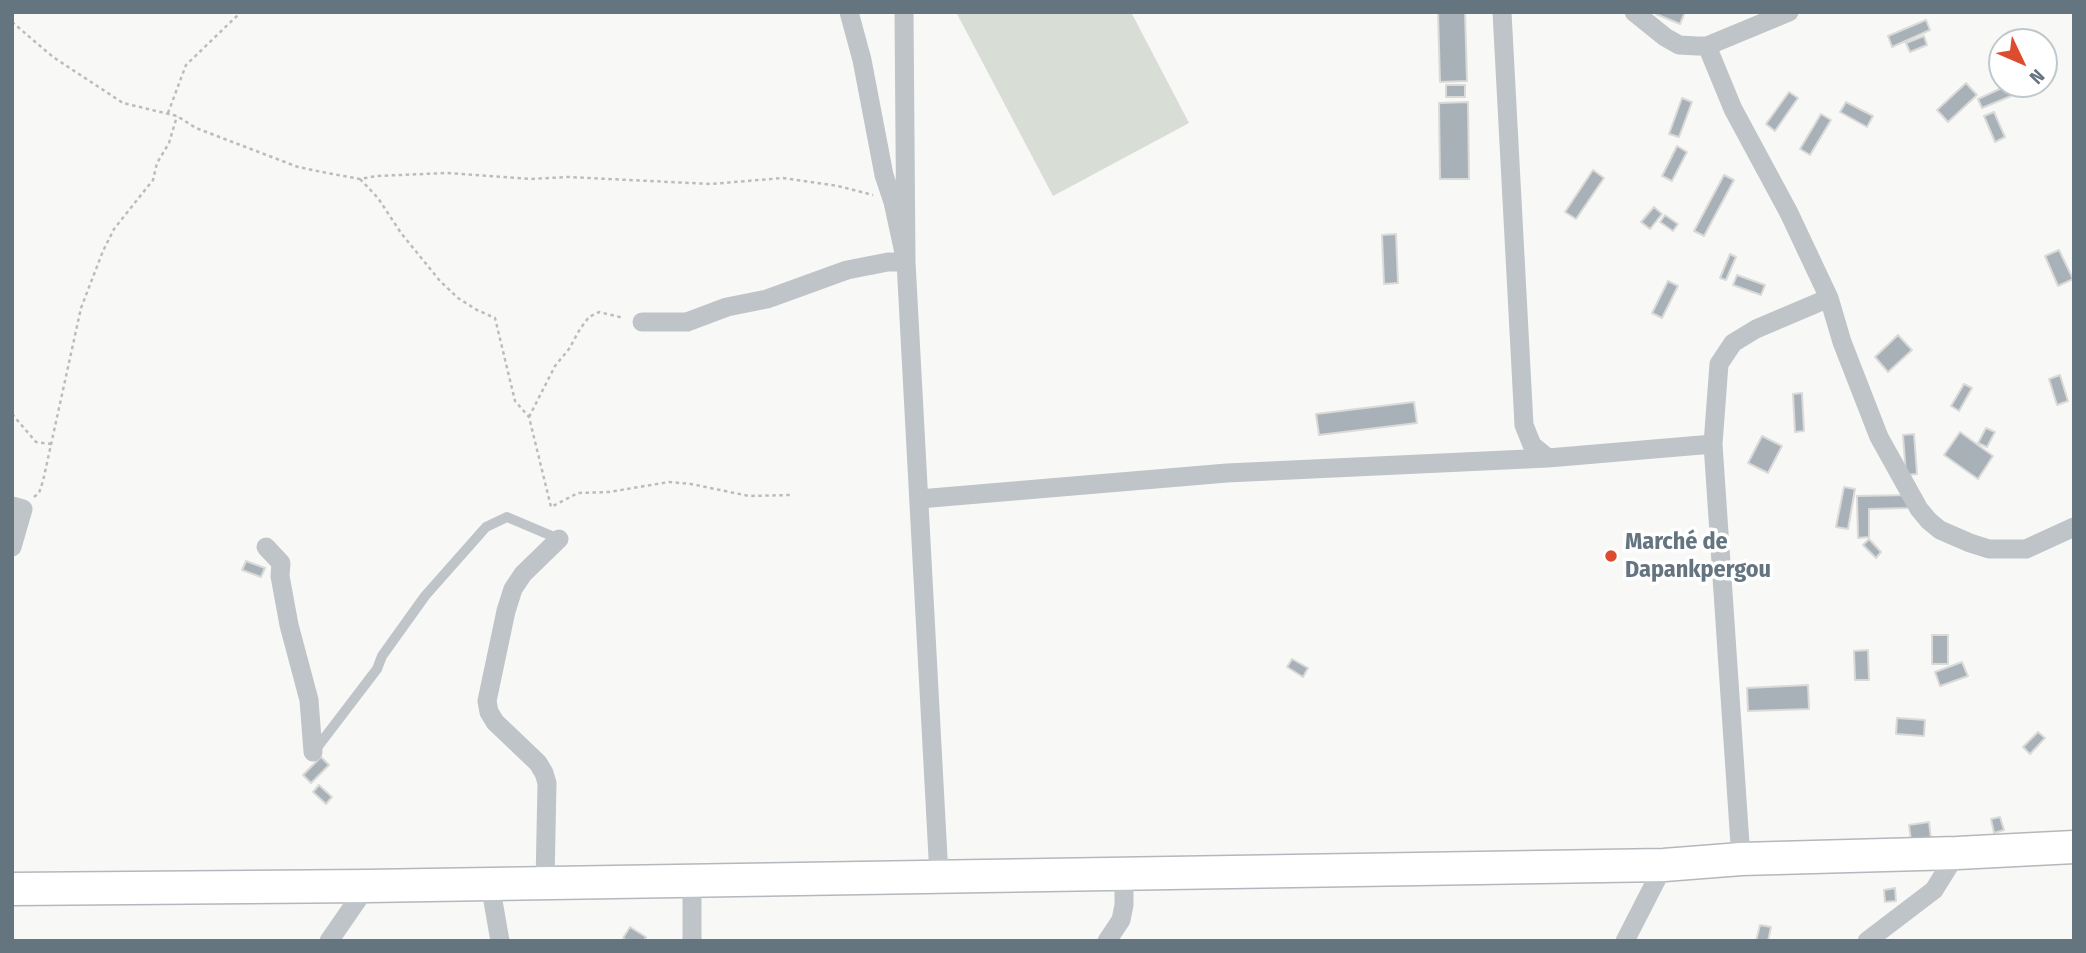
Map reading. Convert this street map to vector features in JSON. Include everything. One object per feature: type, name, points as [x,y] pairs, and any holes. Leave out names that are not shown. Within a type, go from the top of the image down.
[{"type":"main road","points":[[12,889],[367,886],[1664,865],[1741,859],[2074,847]]},
{"type":"street","points":[[849,12],[862,60],[884,175],[893,202],[906,262]]},
{"type":"street","points":[[904,12],[906,262],[939,876]]},
{"type":"street","points":[[1502,12],[1524,425],[1532,445],[1548,458]]},
{"type":"street","points":[[1634,12],[1679,45],[1707,46],[1789,12]]},
{"type":"street","points":[[1707,46],[1732,109],[1789,213],[1829,298],[1842,342],[1879,437],[1908,491],[1929,521],[1953,537],[1989,549],[2025,549],[2074,527]]},
{"type":"street","points":[[642,322],[687,323],[727,307],[767,299],[847,270],[888,262],[906,262]]},
{"type":"street","points":[[1741,859],[1713,444],[1719,364],[1733,343],[1756,329],[1829,298]]},
{"type":"street","points":[[919,499],[1227,473],[1548,458],[1713,444]]},
{"type":"street","points":[[12,547],[18,508]]},
{"type":"street","points":[[545,883],[547,783],[544,773],[538,763],[495,722],[487,701],[513,589],[523,574],[559,539]]},
{"type":"street","points":[[266,547],[281,563],[280,576],[289,625],[309,699],[313,752]]},
{"type":"street","points":[[1867,941],[1934,890],[1957,853]]},
{"type":"street","points":[[1625,941],[1664,865]]},
{"type":"street","points":[[1107,941],[1121,920],[1124,873]]},
{"type":"street","points":[[692,880],[692,941]]},
{"type":"street","points":[[491,884],[500,941]]},
{"type":"street","points":[[330,941],[367,886]]},
{"type":"lane","points":[[313,752],[377,669],[382,656],[425,596],[485,527],[507,517],[559,539]]},
{"type":"path","points":[[168,113],[186,65],[241,12]]},
{"type":"path","points":[[12,22],[53,57],[123,103],[177,116],[196,128],[298,167],[360,179],[446,173],[530,179],[568,177],[711,184],[783,178],[865,192],[893,202]]},
{"type":"path","points":[[18,508],[39,493],[81,308],[103,251],[114,229],[153,180],[157,163],[169,143],[177,116]]},
{"type":"path","points":[[360,179],[378,198],[401,233],[440,281],[458,298],[495,318],[515,401],[528,417],[551,507],[578,494],[609,492],[668,482],[749,496],[790,495]]},
{"type":"path","points":[[528,417],[555,366],[589,317],[599,312],[642,322]]},
{"type":"path","points":[[12,414],[36,442],[51,444]]},
{"type":"shaded area","points":[[956,12],[1131,12],[1189,123],[1053,196]]},
{"type":"building","points":[[1438,12],[1465,12],[1467,81],[1440,82]]},
{"type":"building","points":[[1656,12],[1685,12],[1680,24]]},
{"type":"building","points":[[1926,20],[1930,30],[1892,47],[1888,36]]},
{"type":"building","points":[[1924,36],[1927,45],[1910,52],[1906,43]]},
{"type":"building","points":[[1966,83],[1977,95],[1948,122],[1937,110]]},
{"type":"building","points":[[1446,85],[1465,85],[1465,97],[1446,97]]},
{"type":"building","points":[[1789,92],[1798,98],[1775,131],[1766,124]]},
{"type":"building","points":[[1988,94],[1988,98],[2006,98],[1982,108],[1978,99]]},
{"type":"building","points":[[1682,98],[1692,102],[1679,137],[1669,134]]},
{"type":"building","points":[[1468,102],[1469,179],[1440,179],[1439,103]]},
{"type":"building","points":[[1846,102],[1873,116],[1867,127],[1840,112]]},
{"type":"building","points":[[1994,112],[2005,137],[1995,142],[1984,116]]},
{"type":"building","points":[[1821,114],[1831,120],[1810,155],[1800,149]]},
{"type":"building","points":[[1677,146],[1687,152],[1672,181],[1662,176]]},
{"type":"building","points":[[1593,170],[1604,178],[1576,219],[1565,212]]},
{"type":"building","points":[[1724,175],[1734,180],[1704,236],[1694,231]]},
{"type":"building","points":[[1654,207],[1662,214],[1650,229],[1641,222]]},
{"type":"building","points":[[1665,215],[1678,224],[1673,231],[1660,222]]},
{"type":"building","points":[[1396,234],[1398,283],[1384,284],[1382,235]]},
{"type":"building","points":[[2059,250],[2073,279],[2058,286],[2045,256]]},
{"type":"building","points":[[1730,254],[1736,257],[1726,280],[1720,278]]},
{"type":"building","points":[[1737,275],[1765,285],[1761,295],[1733,285]]},
{"type":"building","points":[[1668,281],[1678,286],[1662,318],[1652,313]]},
{"type":"building","points":[[1898,335],[1912,350],[1888,372],[1875,357]]},
{"type":"building","points":[[2060,375],[2068,401],[2057,405],[2049,379]]},
{"type":"building","points":[[1964,384],[1972,388],[1959,411],[1951,406]]},
{"type":"building","points":[[1802,393],[1804,431],[1795,432],[1793,394]]},
{"type":"building","points":[[1414,402],[1417,423],[1319,435],[1316,414]]},
{"type":"building","points":[[1986,428],[1995,432],[1987,447],[1978,443]]},
{"type":"building","points":[[1960,432],[1993,456],[1978,479],[1944,455]]},
{"type":"building","points":[[1914,434],[1917,474],[1906,475],[1903,435]]},
{"type":"building","points":[[1762,436],[1782,446],[1768,473],[1748,463]]},
{"type":"building","points":[[1844,487],[1855,489],[1848,529],[1836,527]]},
{"type":"building","points":[[1909,495],[1909,508],[1869,509],[1869,537],[1858,538],[1857,496]]},
{"type":"building","points":[[1869,539],[1881,552],[1876,558],[1863,545]]},
{"type":"building","points":[[246,561],[265,568],[261,577],[242,570]]},
{"type":"building","points":[[1932,635],[1948,635],[1948,664],[1932,664]]},
{"type":"building","points":[[1868,650],[1869,680],[1855,680],[1854,651]]},
{"type":"building","points":[[1292,659],[1308,668],[1303,677],[1287,667]]},
{"type":"building","points":[[1962,662],[1968,676],[1940,686],[1935,672]]},
{"type":"building","points":[[1808,685],[1809,709],[1748,711],[1747,688]]},
{"type":"building","points":[[1897,718],[1925,720],[1924,736],[1896,734]]},
{"type":"building","points":[[2038,732],[2045,738],[2030,754],[2023,747]]},
{"type":"building","points":[[321,757],[329,765],[311,783],[303,775]]},
{"type":"building","points":[[319,785],[332,797],[326,804],[313,792]]},
{"type":"building","points":[[2000,817],[2004,830],[1994,833],[1991,819]]},
{"type":"building","points":[[1929,822],[1931,839],[1911,841],[1909,825]]},
{"type":"building","points":[[1895,888],[1896,901],[1885,902],[1884,890]]},
{"type":"building","points":[[1760,925],[1771,927],[1768,941],[1756,941]]},
{"type":"building","points":[[630,927],[646,937],[644,941],[627,941],[623,938]]},
{"type":"place","name":"Marché de Dapankpergou","points":[[1611,556]]}]
